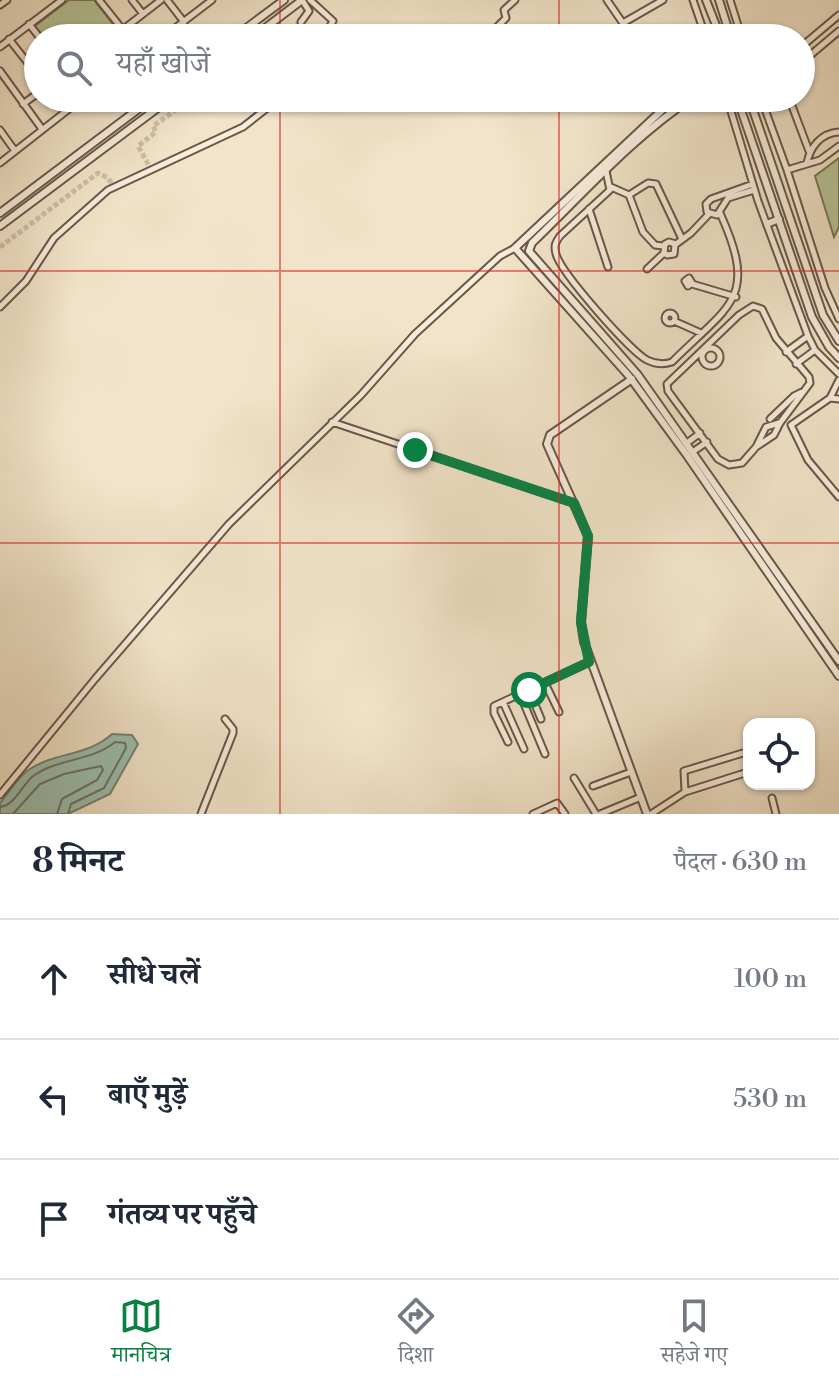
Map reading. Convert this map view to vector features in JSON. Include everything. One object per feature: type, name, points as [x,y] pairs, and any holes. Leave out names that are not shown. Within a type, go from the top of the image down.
[{"type":"street","points":[[0,5],[7,0]]},
{"type":"street","points":[[29,24],[62,0]]},
{"type":"street","points":[[99,0],[118,24]]},
{"type":"street","points":[[132,0],[143,14]]},
{"type":"street","points":[[130,24],[164,0],[184,22]]},
{"type":"street","points":[[181,24],[212,0]]},
{"type":"street","points":[[252,24],[284,0]]},
{"type":"street","points":[[270,24],[302,0],[309,11],[301,22]]},
{"type":"street","points":[[310,0],[333,21],[331,24]]},
{"type":"street","points":[[500,24],[506,18],[504,10],[515,0]]},
{"type":"street","points":[[607,0],[623,23],[663,0]]},
{"type":"street","points":[[693,0],[701,24]]},
{"type":"street","points":[[706,0],[715,24]]},
{"type":"street","points":[[719,0],[727,24]]},
{"type":"street","points":[[730,0],[738,24]]},
{"type":"street","points":[[815,35],[839,15]]},
{"type":"street","points":[[0,47],[24,28]]},
{"type":"street","points":[[815,51],[839,31]]},
{"type":"street","points":[[9,39],[24,58]]},
{"type":"street","points":[[0,71],[23,104]]},
{"type":"street","points":[[29,112],[42,129]]},
{"type":"street","points":[[0,163],[64,112]]},
{"type":"street","points":[[0,213],[134,112]]},
{"type":"street","points":[[0,226],[152,112]]},
{"type":"street","points":[[0,307],[26,281],[54,238],[100,196],[243,127],[262,112]]},
{"type":"street","points":[[0,795],[165,596],[229,524],[373,382],[415,334],[500,256],[515,248],[659,112]]},
{"type":"street","points":[[670,112],[530,247],[531,254],[590,320],[839,676]]},
{"type":"street","points":[[732,112],[753,187],[808,336],[815,350],[839,374]]},
{"type":"street","points":[[741,112],[812,317],[839,358]]},
{"type":"street","points":[[754,112],[823,315],[839,340]]},
{"type":"street","points":[[766,112],[780,153],[790,169],[820,274],[839,319]]},
{"type":"street","points":[[794,112],[809,151]]},
{"type":"street","points":[[0,130],[15,151]]},
{"type":"street","points":[[804,164],[809,151],[829,134],[839,132]]},
{"type":"street","points":[[750,169],[753,146]]},
{"type":"street","points":[[790,169],[820,160],[839,146]]},
{"type":"street","points":[[768,156],[780,153]]},
{"type":"street","points":[[606,171],[611,187],[629,195],[643,232],[655,245],[674,254],[675,245],[709,214],[720,213]]},
{"type":"street","points":[[629,195],[648,183],[656,184],[682,239]]},
{"type":"street","points":[[611,187],[560,236],[554,247],[561,266],[600,313],[640,355],[660,364],[672,362],[736,297],[738,258],[720,213],[728,198],[753,187]]},
{"type":"street","points":[[709,214],[706,204],[711,199],[753,187]]},
{"type":"street","points":[[589,209],[608,267]]},
{"type":"street","points":[[767,224],[779,219]]},
{"type":"street","points":[[647,269],[669,242],[675,245]]},
{"type":"street","points":[[515,248],[694,451],[839,661]]},
{"type":"street","points":[[692,284],[736,297]]},
{"type":"street","points":[[756,447],[771,438],[810,380],[786,352],[762,309],[757,306],[739,315],[673,377],[667,384],[668,391],[718,459],[729,465],[742,463],[756,447],[766,427],[780,423]]},
{"type":"street","points":[[590,320],[600,313]]},
{"type":"street","points":[[674,321],[701,333]]},
{"type":"street","points":[[786,352],[808,336]]},
{"type":"street","points":[[700,354],[705,364],[717,364],[719,353],[709,346]]},
{"type":"street","points":[[796,364],[815,350]]},
{"type":"street","points":[[673,377],[671,386],[683,405]]},
{"type":"street","points":[[631,380],[553,432],[547,440],[588,536],[581,622],[589,662],[649,814],[685,792],[743,774]]},
{"type":"street","points":[[839,380],[830,398],[791,425],[808,460],[839,497]]},
{"type":"street","points":[[770,419],[794,396],[805,391]]},
{"type":"street","points":[[830,398],[839,399]]},
{"type":"street","points":[[332,422],[574,503]]},
{"type":"street","points":[[687,443],[700,433]]},
{"type":"street","points":[[694,451],[707,442]]},
{"type":"street","points":[[508,742],[494,706],[589,662]]},
{"type":"street","points":[[545,683],[559,712]]},
{"type":"street","points":[[529,690],[541,719]]},
{"type":"street","points":[[520,694],[545,754]]},
{"type":"street","points":[[503,702],[524,749]]},
{"type":"street","points":[[201,814],[233,733],[225,719]]},
{"type":"street","points":[[685,792],[684,771],[743,753]]},
{"type":"street","points":[[593,786],[631,772]]},
{"type":"street","points":[[574,778],[598,814],[641,797]]},
{"type":"street","points":[[772,798],[776,814]]},
{"type":"street","points":[[533,814],[555,803],[559,803],[565,814]]},
{"type":"shaded area","points":[[69,0],[94,0],[113,24],[38,24]]},
{"type":"shaded area","points":[[839,158],[839,227],[834,237],[815,176]]},
{"type":"water","points":[[112,734],[132,735],[138,744],[110,794],[68,814],[0,814],[0,803],[26,772],[50,759],[93,746]]},
{"type":"tunnel","points":[[152,171],[138,146],[156,132],[153,126],[173,112]]},
{"type":"tunnel","points":[[0,247],[98,173],[108,178],[114,187]]},
{"type":"route","points":[[415,450],[574,503],[586,527],[588,536],[581,622],[589,662],[529,690]]}]
